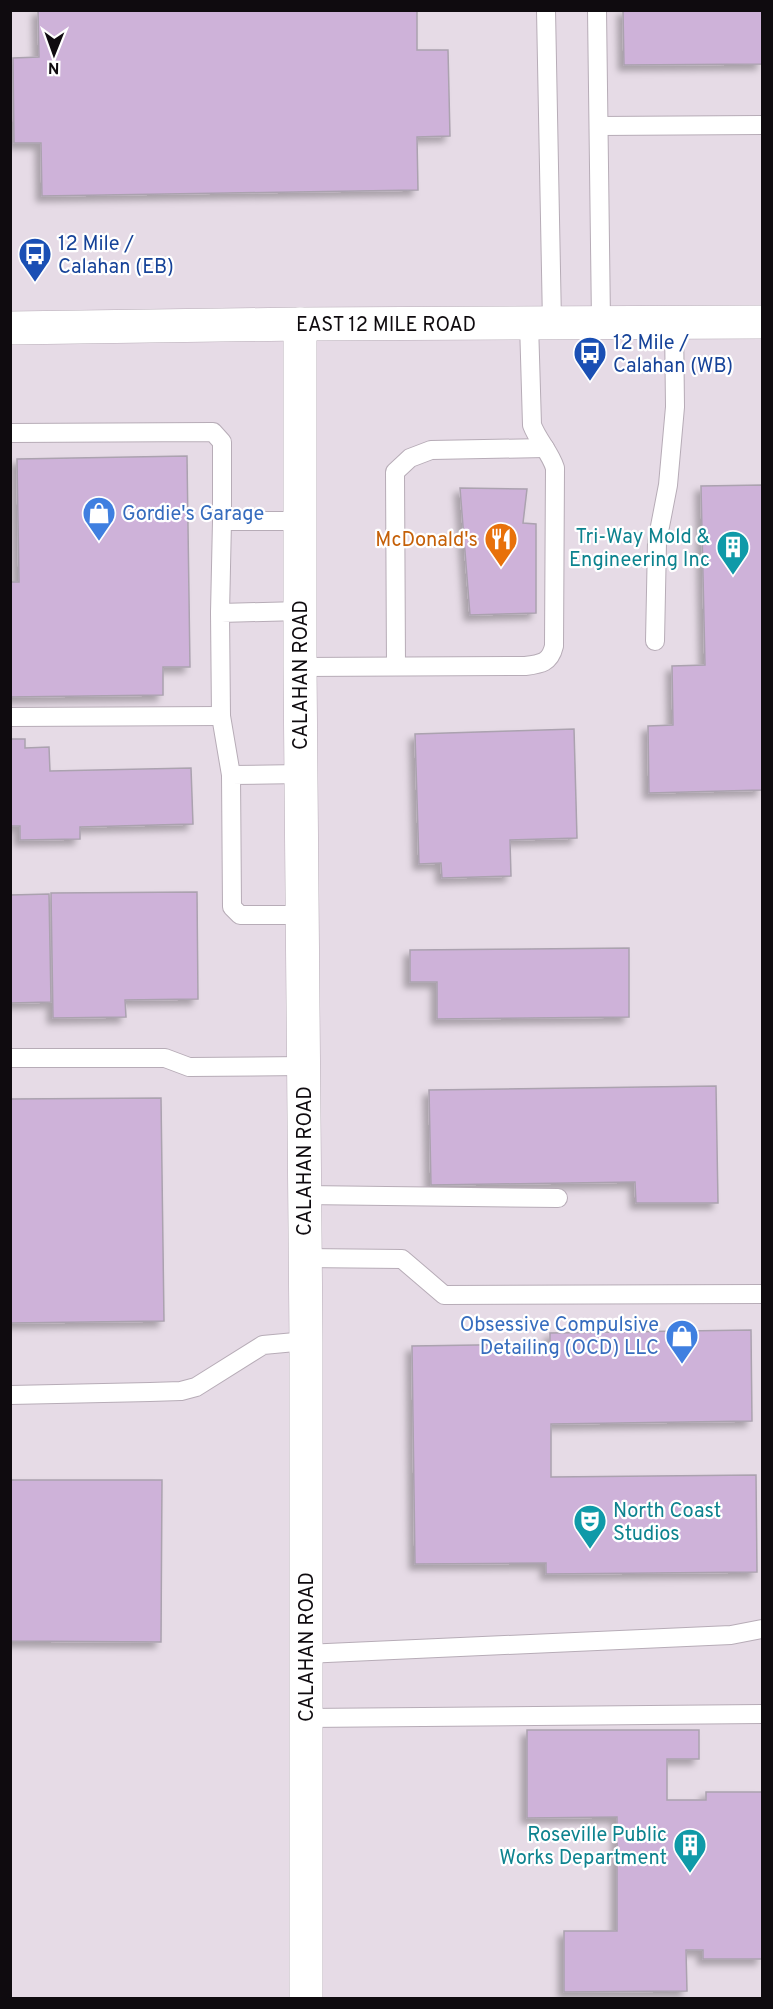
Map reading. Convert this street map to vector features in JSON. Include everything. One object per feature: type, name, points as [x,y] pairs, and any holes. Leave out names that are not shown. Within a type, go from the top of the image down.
[{"type":"street","name":"EAST 12 MILE ROAD","points":[[10,328],[762,322]]},
{"type":"street","name":"CALAHAN ROAD","points":[[300,324],[300,667],[306,1341],[306,1998]]},
{"type":"lane","points":[[300,667],[525,666],[540,664],[552,655],[554,646],[555,468],[552,457],[537,437],[532,425],[540,323],[546,10]]},
{"type":"lane","points":[[597,10],[601,322]]},
{"type":"lane","points":[[599,126],[762,125]]},
{"type":"lane","points":[[655,641],[657,542],[668,485],[675,407],[674,322]]},
{"type":"lane","points":[[10,433],[213,432],[222,442],[221,716],[231,775],[232,908],[240,915],[302,915]]},
{"type":"lane","points":[[396,666],[395,471],[410,458],[431,450],[545,448]]},
{"type":"lane","points":[[222,520],[300,521]]},
{"type":"lane","points":[[220,613],[300,611]]},
{"type":"lane","points":[[10,717],[221,716]]},
{"type":"lane","points":[[231,775],[301,774]]},
{"type":"lane","points":[[10,1058],[165,1058],[189,1067],[304,1066]]},
{"type":"lane","points":[[304,1195],[558,1198]]},
{"type":"lane","points":[[304,1258],[402,1259],[444,1295],[762,1294]]},
{"type":"lane","points":[[10,1395],[188,1390],[263,1345],[306,1341]]},
{"type":"lane","points":[[305,1654],[731,1635],[762,1629]]},
{"type":"lane","points":[[306,1718],[762,1714]]},
{"type":"building","points":[[38,10],[417,10],[417,50],[448,50],[450,136],[417,137],[418,190],[42,196],[41,143],[14,143],[13,58],[39,57]]},
{"type":"building","points":[[623,10],[762,10],[762,64],[624,65]]},
{"type":"building","points":[[187,456],[190,667],[163,667],[163,695],[10,697],[10,582],[19,582],[17,459]]},
{"type":"building","name":"Tri-Way Mold & Engineering Inc","points":[[762,485],[762,790],[649,793],[648,726],[673,725],[672,666],[705,665],[701,486]]},
{"type":"building","name":"McDonald's","points":[[460,488],[527,489],[523,523],[536,524],[536,613],[470,615]]},
{"type":"building","points":[[574,729],[577,838],[510,840],[511,876],[442,878],[441,863],[419,864],[415,734]]},
{"type":"building","points":[[10,739],[25,739],[25,748],[49,747],[50,771],[191,768],[193,824],[80,827],[80,839],[20,840],[20,826],[10,826]]},
{"type":"building","points":[[197,892],[198,999],[125,1000],[126,1017],[53,1018],[51,893]]},
{"type":"building","points":[[49,894],[51,1002],[10,1003],[10,895]]},
{"type":"building","points":[[629,948],[629,1017],[437,1019],[437,982],[410,982],[410,950]]},
{"type":"building","points":[[716,1086],[718,1203],[636,1203],[635,1182],[431,1185],[429,1090]]},
{"type":"building","points":[[161,1098],[164,1321],[10,1323],[10,1099]]},
{"type":"building","points":[[751,1330],[752,1421],[551,1424],[551,1477],[756,1475],[757,1572],[546,1574],[546,1563],[415,1564],[412,1346],[550,1344],[550,1333]]},
{"type":"building","points":[[10,1480],[162,1480],[161,1642],[10,1641]]},
{"type":"building","name":"Roseville Public Works Department","points":[[527,1730],[699,1730],[699,1759],[667,1759],[667,1800],[706,1800],[706,1792],[762,1792],[762,1959],[703,1959],[703,1950],[686,1950],[687,1991],[564,1992],[564,1931],[617,1931],[617,1817],[527,1818]]},
{"type":"place","name":"12 Mile / Calahan (EB)","points":[[35,283]]},
{"type":"place","name":"12 Mile / Calahan (WB)","points":[[590,382]]},
{"type":"place","name":"Gordie's Garage","points":[[99,542]]},
{"type":"place","name":"McDonald's","points":[[501,568]]},
{"type":"place","name":"Tri-Way Mold & Engineering Inc","points":[[733,576]]},
{"type":"place","name":"Obsessive Compulsive Detailing (OCD) LLC","points":[[682,1365]]},
{"type":"place","name":"North Coast Studios","points":[[590,1550]]},
{"type":"place","name":"Roseville Public Works Department","points":[[690,1874]]}]
